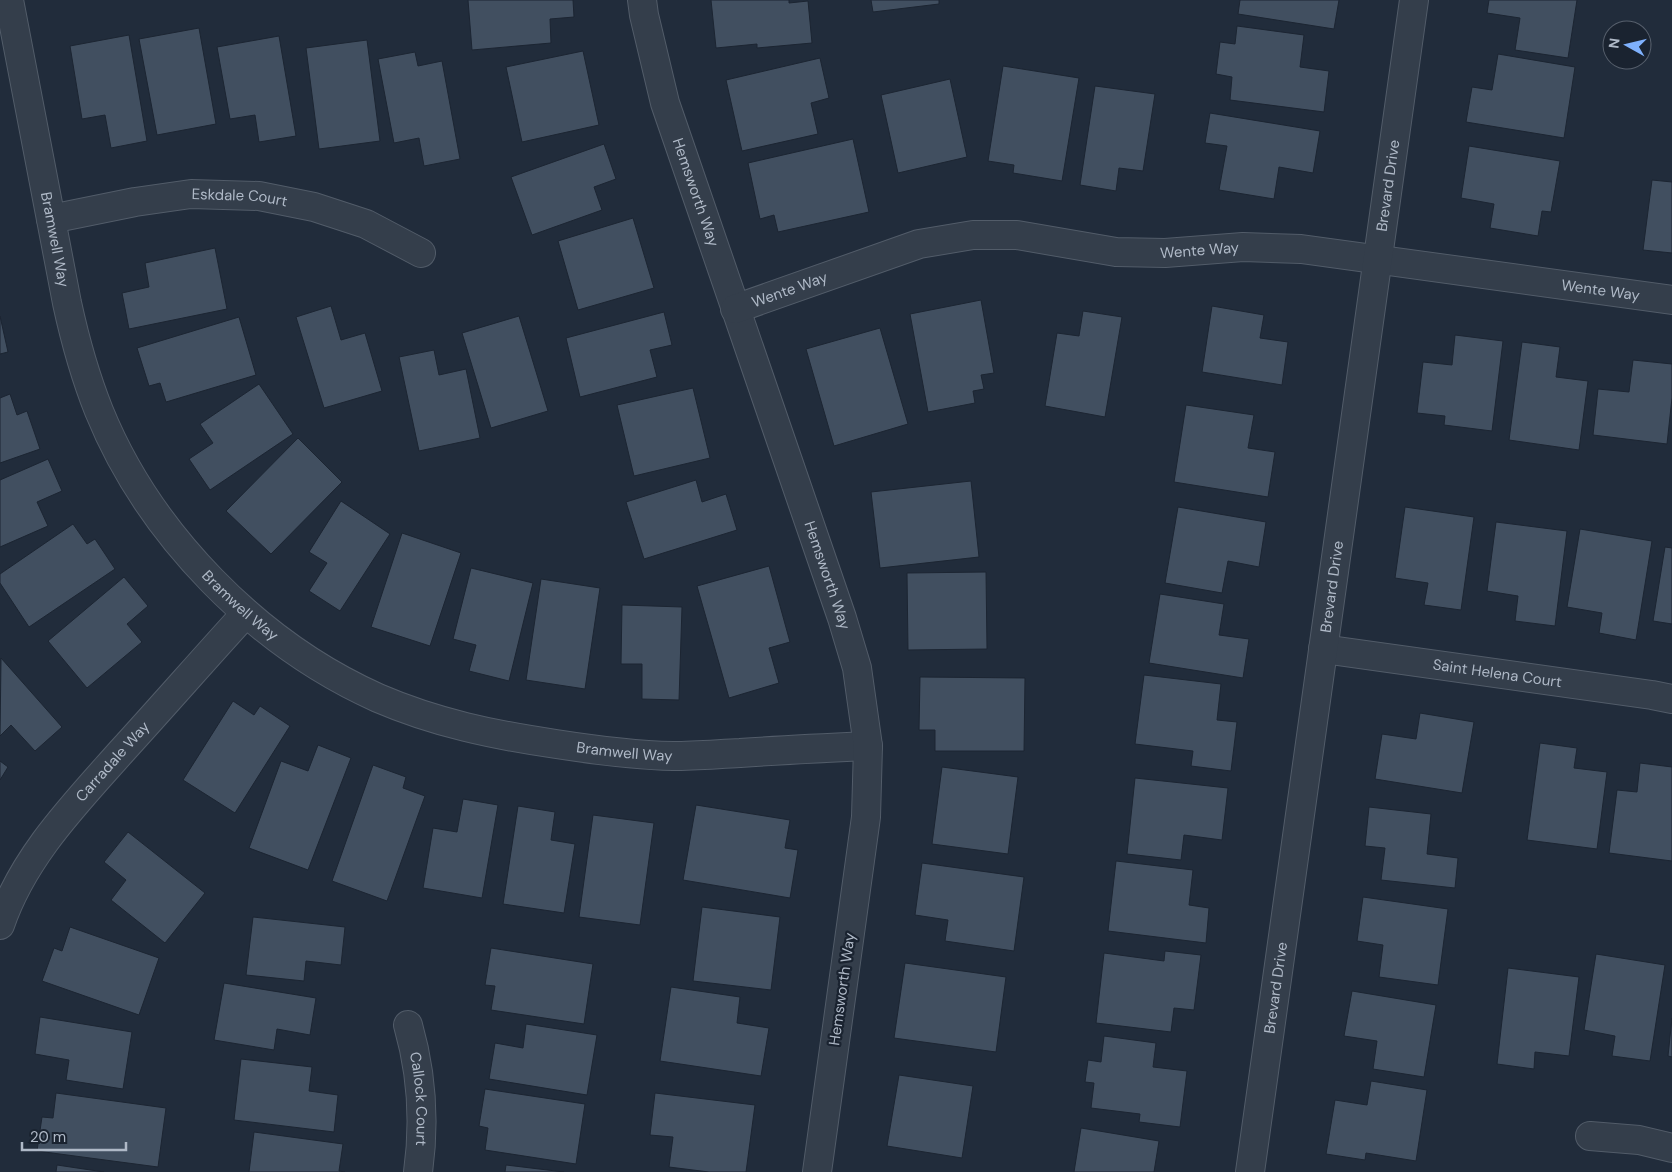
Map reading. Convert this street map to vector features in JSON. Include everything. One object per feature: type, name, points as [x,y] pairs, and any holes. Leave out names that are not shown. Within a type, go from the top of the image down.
[{"type":"street","name":"Bramwell Way","points":[[9,0],[67,303],[78,349],[100,412],[124,463],[160,519],[196,564],[246,613],[319,667],[378,698],[431,718],[495,735],[605,751],[675,756],[868,746]]},
{"type":"street","name":"Hemsworth Way","points":[[642,0],[665,102],[842,618],[857,668],[868,746],[866,817],[817,1172]]},
{"type":"street","name":"Brevard Drive","points":[[1250,1172],[1414,0]]},
{"type":"street","name":"Eskdale Court","points":[[51,219],[135,202],[191,194],[260,196],[314,207],[366,224],[421,253]]},
{"type":"street","name":"Wente Way","points":[[735,308],[919,244],[973,236],[1017,235],[1116,252],[1165,253],[1243,247],[1301,249],[1672,300]]},
{"type":"street","name":"Carradale Way","points":[[0,925],[7,905],[28,865],[60,822],[246,613]]},
{"type":"street","name":"Saint Helena Court","points":[[1323,648],[1672,699]]},
{"type":"street","name":"Callock Court","points":[[408,1025],[422,1096],[422,1140],[418,1172]]},
{"type":"street","points":[[1590,1136],[1639,1140],[1672,1148]]},
{"type":"building","points":[[468,0],[573,0],[574,17],[550,19],[551,43],[472,50]]},
{"type":"building","points":[[711,0],[789,0],[789,3],[808,1],[812,43],[757,48],[757,44],[716,48]]},
{"type":"building","points":[[871,0],[939,0],[939,4],[873,12]]},
{"type":"building","points":[[1240,0],[1339,0],[1334,29],[1238,14]]},
{"type":"building","points":[[1489,0],[1577,0],[1568,58],[1515,50],[1520,18],[1487,13]]},
{"type":"building","points":[[1237,26],[1304,35],[1300,67],[1329,71],[1324,112],[1230,100],[1232,77],[1216,74],[1220,42],[1235,44]]},
{"type":"building","points":[[199,28],[216,124],[157,135],[139,39]]},
{"type":"building","points":[[129,35],[147,141],[111,148],[105,115],[82,119],[70,46]]},
{"type":"building","points":[[279,36],[296,136],[259,142],[255,115],[230,119],[217,47]]},
{"type":"building","points":[[367,40],[380,141],[319,149],[306,48]]},
{"type":"building","points":[[583,51],[599,125],[522,142],[506,67]]},
{"type":"building","points":[[415,52],[418,66],[442,61],[460,159],[424,166],[419,138],[394,143],[378,59]]},
{"type":"building","points":[[1498,54],[1575,67],[1564,138],[1466,122],[1472,87],[1492,90]]},
{"type":"building","points":[[820,58],[829,98],[811,103],[818,134],[742,151],[726,80]]},
{"type":"building","points":[[1003,66],[1079,78],[1062,181],[1013,173],[1014,165],[988,161]]},
{"type":"building","points":[[950,79],[967,157],[898,173],[881,95]]},
{"type":"building","points":[[1095,86],[1155,94],[1143,171],[1119,168],[1116,191],[1080,185]]},
{"type":"building","points":[[1210,113],[1320,131],[1313,173],[1279,167],[1274,199],[1219,190],[1227,146],[1205,143]]},
{"type":"building","points":[[853,139],[869,212],[778,232],[774,215],[760,219],[748,163]]},
{"type":"building","points":[[604,144],[616,179],[594,187],[602,210],[532,235],[511,177]]},
{"type":"building","points":[[1469,146],[1560,161],[1551,212],[1542,211],[1538,236],[1490,228],[1494,204],[1461,198]]},
{"type":"building","points":[[1652,180],[1672,182],[1672,253],[1643,250]]},
{"type":"building","points":[[633,218],[654,288],[578,310],[558,241]]},
{"type":"building","points":[[215,248],[227,309],[129,329],[122,293],[149,287],[145,263]]},
{"type":"building","points":[[981,300],[994,373],[981,375],[984,389],[973,391],[975,403],[928,412],[910,314]]},
{"type":"building","points":[[331,306],[341,340],[365,333],[382,391],[324,408],[296,317]]},
{"type":"building","points":[[1212,306],[1264,315],[1260,338],[1288,342],[1282,385],[1202,372]]},
{"type":"building","points":[[1083,311],[1122,317],[1105,417],[1045,406],[1057,333],[1079,336]]},
{"type":"building","points":[[664,312],[672,345],[650,350],[657,377],[580,397],[566,338]]},
{"type":"building","points":[[0,316],[8,352],[0,354]]},
{"type":"building","points":[[519,316],[548,411],[491,428],[462,333]]},
{"type":"building","points":[[239,317],[256,375],[166,402],[160,383],[149,386],[137,348]]},
{"type":"building","points":[[880,328],[908,424],[834,446],[806,349]]},
{"type":"building","points":[[1455,335],[1503,341],[1492,431],[1444,425],[1445,416],[1417,413],[1423,362],[1452,365]]},
{"type":"building","points":[[1522,342],[1560,347],[1556,377],[1588,381],[1579,450],[1509,440]]},
{"type":"building","points":[[434,350],[439,375],[466,369],[480,438],[419,451],[399,357]]},
{"type":"building","points":[[1633,360],[1672,364],[1672,398],[1667,444],[1593,435],[1598,389],[1629,392]]},
{"type":"building","points":[[259,384],[293,434],[210,490],[189,459],[213,443],[200,424]]},
{"type":"building","points":[[693,388],[710,458],[634,476],[617,405]]},
{"type":"building","points":[[10,394],[17,415],[27,411],[40,449],[0,463],[0,398]]},
{"type":"building","points":[[1186,405],[1254,415],[1248,448],[1275,452],[1268,497],[1174,482]]},
{"type":"building","points":[[298,438],[342,482],[271,554],[226,511]]},
{"type":"building","points":[[48,459],[62,491],[37,502],[48,526],[0,547],[0,480]]},
{"type":"building","points":[[696,480],[702,502],[726,494],[737,530],[644,559],[626,502]]},
{"type":"building","points":[[971,481],[979,557],[880,568],[871,492]]},
{"type":"building","points":[[341,501],[390,534],[340,611],[309,591],[327,563],[309,552]]},
{"type":"building","points":[[1178,507],[1266,522],[1259,567],[1228,561],[1222,593],[1165,583]]},
{"type":"building","points":[[1405,507],[1474,517],[1461,610],[1424,605],[1428,583],[1395,578]]},
{"type":"building","points":[[1496,522],[1567,531],[1555,626],[1515,621],[1518,596],[1487,591]]},
{"type":"building","points":[[73,524],[87,544],[95,539],[115,569],[29,627],[0,583],[0,574]]},
{"type":"building","points":[[1580,529],[1652,541],[1636,640],[1599,633],[1602,613],[1567,607]]},
{"type":"building","points":[[402,533],[461,553],[430,646],[371,627]]},
{"type":"building","points":[[1665,547],[1672,548],[1672,624],[1653,621]]},
{"type":"building","points":[[769,566],[790,642],[769,648],[779,683],[729,698],[697,586]]},
{"type":"building","points":[[471,568],[533,583],[509,681],[469,671],[476,645],[453,639]]},
{"type":"building","points":[[986,572],[987,649],[908,650],[907,573]]},
{"type":"building","points":[[124,577],[148,606],[127,624],[142,642],[87,688],[48,641]]},
{"type":"building","points":[[541,579],[600,588],[585,689],[526,680]]},
{"type":"building","points":[[1160,594],[1224,604],[1219,635],[1249,639],[1243,678],[1149,663]]},
{"type":"building","points":[[622,605],[682,607],[679,700],[642,699],[642,664],[621,664]]},
{"type":"building","points":[[1,658],[62,727],[35,751],[11,725],[0,736]]},
{"type":"building","points":[[1144,675],[1221,684],[1217,720],[1237,722],[1231,771],[1191,766],[1193,751],[1135,744]]},
{"type":"building","points":[[920,677],[1025,678],[1024,751],[935,751],[935,730],[919,730]]},
{"type":"building","points":[[233,701],[254,715],[260,706],[290,726],[235,813],[183,780]]},
{"type":"building","points":[[1420,713],[1474,722],[1462,793],[1375,779],[1382,734],[1416,739]]},
{"type":"building","points":[[1540,743],[1577,748],[1574,768],[1607,772],[1597,849],[1527,840]]},
{"type":"building","points":[[318,745],[351,758],[308,870],[249,848],[281,761],[308,771]]},
{"type":"building","points":[[0,761],[8,767],[0,780]]},
{"type":"building","points":[[1640,763],[1672,767],[1672,861],[1609,853],[1617,790],[1637,792]]},
{"type":"building","points":[[373,765],[406,777],[403,788],[425,796],[387,901],[332,881]]},
{"type":"building","points":[[942,767],[1018,777],[1008,854],[932,844]]},
{"type":"building","points":[[1135,778],[1228,788],[1222,840],[1184,835],[1181,860],[1127,854]]},
{"type":"building","points":[[463,799],[498,805],[482,898],[423,888],[433,828],[457,832]]},
{"type":"building","points":[[696,805],[790,820],[785,848],[798,850],[790,898],[683,880]]},
{"type":"building","points":[[518,806],[555,812],[551,840],[575,844],[564,913],[503,904]]},
{"type":"building","points":[[1369,807],[1431,814],[1427,854],[1458,858],[1455,888],[1381,880],[1385,848],[1365,846]]},
{"type":"building","points":[[593,815],[654,823],[640,925],[579,917]]},
{"type":"building","points":[[128,832],[205,893],[165,943],[111,900],[126,880],[104,862]]},
{"type":"building","points":[[1116,861],[1193,870],[1189,905],[1209,908],[1206,943],[1108,931]]},
{"type":"building","points":[[922,863],[1024,877],[1014,951],[945,941],[948,920],[915,915]]},
{"type":"building","points":[[1363,897],[1448,909],[1438,985],[1379,977],[1383,945],[1357,941]]},
{"type":"building","points":[[702,907],[780,917],[771,990],[693,981]]},
{"type":"building","points":[[253,917],[345,927],[341,965],[306,961],[304,981],[246,975]]},
{"type":"building","points":[[70,927],[159,958],[139,1015],[42,981],[54,948],[62,951]]},
{"type":"building","points":[[491,948],[593,964],[584,1024],[491,1010],[495,986],[485,985]]},
{"type":"building","points":[[1165,951],[1201,955],[1194,1010],[1174,1008],[1171,1032],[1096,1023],[1104,953],[1164,961]]},
{"type":"building","points":[[1596,954],[1665,965],[1650,1061],[1612,1056],[1615,1036],[1584,1030]]},
{"type":"building","points":[[905,963],[1006,977],[996,1052],[894,1038]]},
{"type":"building","points":[[1508,968],[1579,977],[1569,1056],[1535,1052],[1534,1069],[1497,1064]]},
{"type":"building","points":[[224,983],[316,998],[310,1035],[277,1029],[274,1050],[214,1040]]},
{"type":"building","points":[[671,987],[740,997],[737,1023],[769,1028],[761,1076],[660,1061]]},
{"type":"building","points":[[1352,991],[1436,1005],[1424,1077],[1373,1069],[1377,1041],[1344,1036]]},
{"type":"building","points":[[40,1017],[132,1032],[123,1089],[66,1080],[69,1060],[35,1054]]},
{"type":"building","points":[[1672,1018],[1672,1057],[1668,1056]]},
{"type":"building","points":[[526,1024],[597,1035],[587,1095],[489,1079],[495,1043],[523,1048]]},
{"type":"building","points":[[1104,1036],[1156,1043],[1153,1067],[1187,1071],[1180,1127],[1139,1122],[1140,1114],[1091,1108],[1094,1083],[1085,1082],[1088,1060],[1101,1062]]},
{"type":"building","points":[[241,1059],[312,1067],[309,1091],[338,1095],[334,1132],[234,1120]]},
{"type":"building","points":[[899,1075],[973,1086],[962,1158],[887,1146]]},
{"type":"building","points":[[1371,1081],[1427,1090],[1416,1161],[1366,1153],[1365,1160],[1326,1154],[1335,1100],[1367,1105]]},
{"type":"building","points":[[485,1089],[585,1104],[576,1164],[485,1150],[488,1128],[479,1126]]},
{"type":"building","points":[[56,1093],[166,1108],[158,1167],[37,1151],[42,1117],[53,1118]]},
{"type":"building","points":[[655,1093],[755,1105],[746,1172],[709,1172],[669,1167],[673,1137],[650,1135]]},
{"type":"building","points":[[1081,1128],[1159,1141],[1154,1172],[1074,1172]]},
{"type":"building","points":[[254,1132],[343,1144],[339,1171],[345,1172],[249,1172]]},
{"type":"building","points":[[57,1165],[104,1172],[56,1172]]},
{"type":"building","points":[[506,1165],[564,1172],[505,1172]]}]
